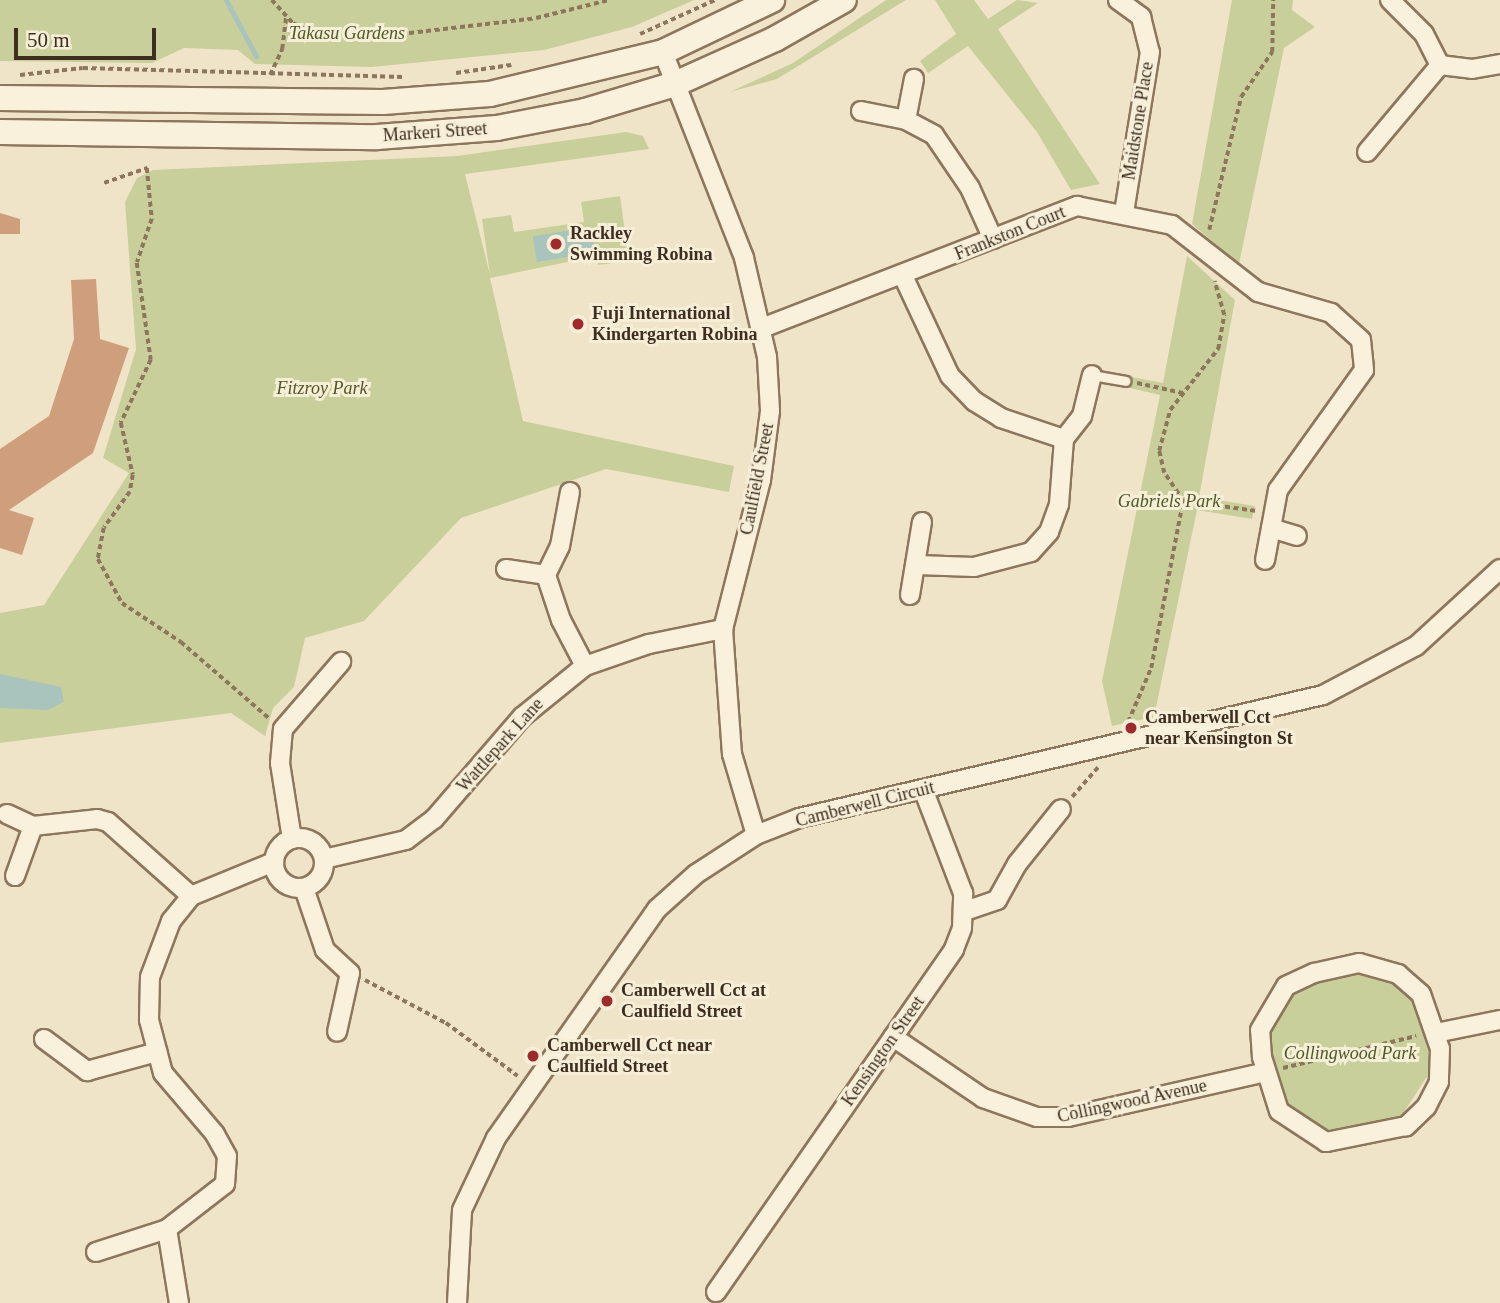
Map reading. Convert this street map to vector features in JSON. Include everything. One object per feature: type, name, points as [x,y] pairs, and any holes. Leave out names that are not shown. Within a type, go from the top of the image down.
[{"type":"main road","name":"Markeri Street","points":[[0,98],[438,100],[539,85],[663,52],[772,0]]},
{"type":"main road","name":"Markeri Street","points":[[0,132],[438,135],[561,116],[675,84],[775,39],[844,0]]},
{"type":"street","name":"Maidstone Place","points":[[1118,0],[1141,17],[1150,52],[1124,213]]},
{"type":"street","points":[[1390,0],[1424,34],[1440,65]]},
{"type":"street","name":"Caulfield Street","points":[[663,52],[739,245],[762,328],[770,411],[761,480],[723,629],[732,754],[755,835]]},
{"type":"street","points":[[1440,65],[1472,69],[1500,64]]},
{"type":"street","points":[[1367,152],[1440,65]]},
{"type":"street","points":[[906,120],[914,79]]},
{"type":"street","points":[[861,111],[906,120],[934,135],[970,188],[993,239]]},
{"type":"street","name":"Frankston Court","points":[[762,328],[904,278],[1077,206],[1124,213],[1172,225],[1258,292],[1331,313],[1363,347],[1364,370],[1295,460],[1278,490],[1265,559]]},
{"type":"street","points":[[904,278],[950,376],[974,401],[1001,418],[1064,439]]},
{"type":"street","points":[[917,565],[974,567],[1031,552],[1049,532],[1059,504],[1064,439],[1082,416],[1092,375]]},
{"type":"street","points":[[570,492],[560,546],[546,575],[585,666]]},
{"type":"street","points":[[1272,521],[1297,536]]},
{"type":"street","points":[[910,594],[917,565],[922,522]]},
{"type":"street","points":[[506,569],[546,575]]},
{"type":"street","name":"Camberwell Circuit","points":[[457,1303],[463,1210],[490,1147],[657,909],[696,874],[755,835],[923,789],[1323,695],[1416,646],[1500,569]]},
{"type":"street","name":"Wattlepark Lane","points":[[324,859],[406,840],[434,819],[522,717],[585,666],[649,644],[723,629]]},
{"type":"street","points":[[292,839],[281,763],[283,729],[341,662]]},
{"type":"street","name":"Kensington Street","points":[[716,1292],[954,949],[965,911],[957,873],[923,789]]},
{"type":"street","points":[[965,911],[997,900],[1008,876],[1061,809]]},
{"type":"street","points":[[6,814],[33,826],[108,822],[191,896]]},
{"type":"street","points":[[15,876],[33,826]]},
{"type":"street","points":[[292,839],[315,844],[324,859],[319,880],[304,888],[286,885],[274,862],[278,849],[292,839]]},
{"type":"street","points":[[96,1252],[167,1229],[225,1184],[227,1156],[163,1073],[149,1020],[150,977],[171,921],[191,896],[274,862]]},
{"type":"street","points":[[304,888],[325,950],[350,973],[337,1032]]},
{"type":"street","points":[[1359,963],[1385,968],[1413,985],[1431,1014],[1441,1065],[1433,1095],[1418,1116],[1388,1132],[1339,1143],[1313,1138],[1279,1111],[1268,1080],[1261,1045],[1264,1018],[1286,986],[1314,973],[1359,963]]},
{"type":"street","points":[[1436,1033],[1500,1020]]},
{"type":"street","name":"Collingwood Avenue","points":[[893,1037],[983,1098],[1037,1117],[1088,1113],[1268,1080]]},
{"type":"street","points":[[44,1039],[87,1071],[157,1052]]},
{"type":"street","points":[[167,1229],[179,1303]]},
{"type":"lane","points":[[1092,375],[1125,381]]},
{"type":"path","points":[[272,0],[286,17],[309,31],[367,38],[524,20],[609,0]]},
{"type":"path","points":[[633,37],[715,0]]},
{"type":"path","points":[[1272,521],[1183,501],[1164,473],[1159,451],[1170,410],[1218,349],[1224,315],[1204,250],[1241,97],[1272,52],[1273,0]]},
{"type":"path","points":[[270,75],[282,49],[286,17]]},
{"type":"path","points":[[446,75],[519,63]]},
{"type":"path","points":[[10,75],[83,68],[407,77]]},
{"type":"path","points":[[104,183],[147,168],[152,219],[137,263],[151,360],[121,422],[132,475],[130,492],[104,528],[98,559],[122,603],[181,642],[283,729]]},
{"type":"path","points":[[1125,381],[1183,393]]},
{"type":"path","points":[[1061,809],[1119,745],[1151,668],[1183,501]]},
{"type":"path","points":[[350,973],[446,1023],[532,1087]]},
{"type":"path","points":[[1268,1080],[1284,1085],[1281,1069],[1417,1038],[1412,1018],[1431,1014]]},
{"type":"green space","name":"Takasu Gardens","points":[[0,0],[694,0],[632,27],[544,50],[372,67],[255,64],[238,50],[184,48],[152,63],[0,61]]},
{"type":"green space","points":[[886,0],[906,0],[777,79],[730,92],[793,63]]},
{"type":"green space","points":[[935,0],[974,0],[988,19],[1017,0],[1038,3],[998,29],[1100,184],[1071,190],[1037,132],[968,46],[928,73],[920,61],[956,34]]},
{"type":"green space","points":[[1232,0],[1293,0],[1292,10],[1315,27],[1284,48],[1239,264],[1192,224]]},
{"type":"green space","name":"Fitzroy Park","points":[[626,132],[643,136],[649,149],[465,174],[490,275],[482,219],[511,215],[514,232],[584,222],[581,202],[620,196],[629,261],[598,265],[597,256],[490,278],[523,421],[734,466],[729,492],[606,469],[461,518],[364,621],[305,638],[294,687],[273,708],[265,736],[231,713],[0,743],[0,613],[44,605],[129,473],[103,458],[136,349],[125,202],[137,178],[153,170],[457,156]]},
{"type":"green space","name":"Gabriels Park","points":[[1187,256],[1235,300],[1199,497],[1255,506],[1252,519],[1197,510],[1154,717],[1112,726],[1102,681],[1160,395],[1130,388],[1132,377],[1163,383]]},
{"type":"green space","name":"Collingwood Park","points":[[1358,969],[1415,994],[1434,1077],[1426,1078],[1404,1112],[1404,1121],[1327,1130],[1294,1110],[1284,1110],[1268,1054],[1267,1027],[1298,985]]},
{"type":"water","points":[[591,227],[595,253],[537,262],[533,236]]},
{"type":"water","points":[[0,674],[61,687],[64,702],[48,710],[0,708]]},
{"type":"building","points":[[0,213],[20,219],[20,234],[0,234]]},
{"type":"building","points":[[96,279],[100,339],[129,348],[93,453],[9,510],[34,518],[22,555],[0,548],[0,449],[49,416],[74,339],[71,280]]},
{"type":"waterway","points":[[226,0],[256,56]]},
{"type":"place","name":"Rackley Swimming Robina","points":[[556,244]]},
{"type":"place","name":"Fuji International Kindergarten Robina","points":[[578,324]]},
{"type":"place","name":"Camberwell Cct near Kensington St","points":[[1131,728]]},
{"type":"place","name":"Camberwell Cct at Caulfield Street","points":[[607,1001]]},
{"type":"place","name":"Camberwell Cct near Caulfield Street","points":[[533,1056]]}]
